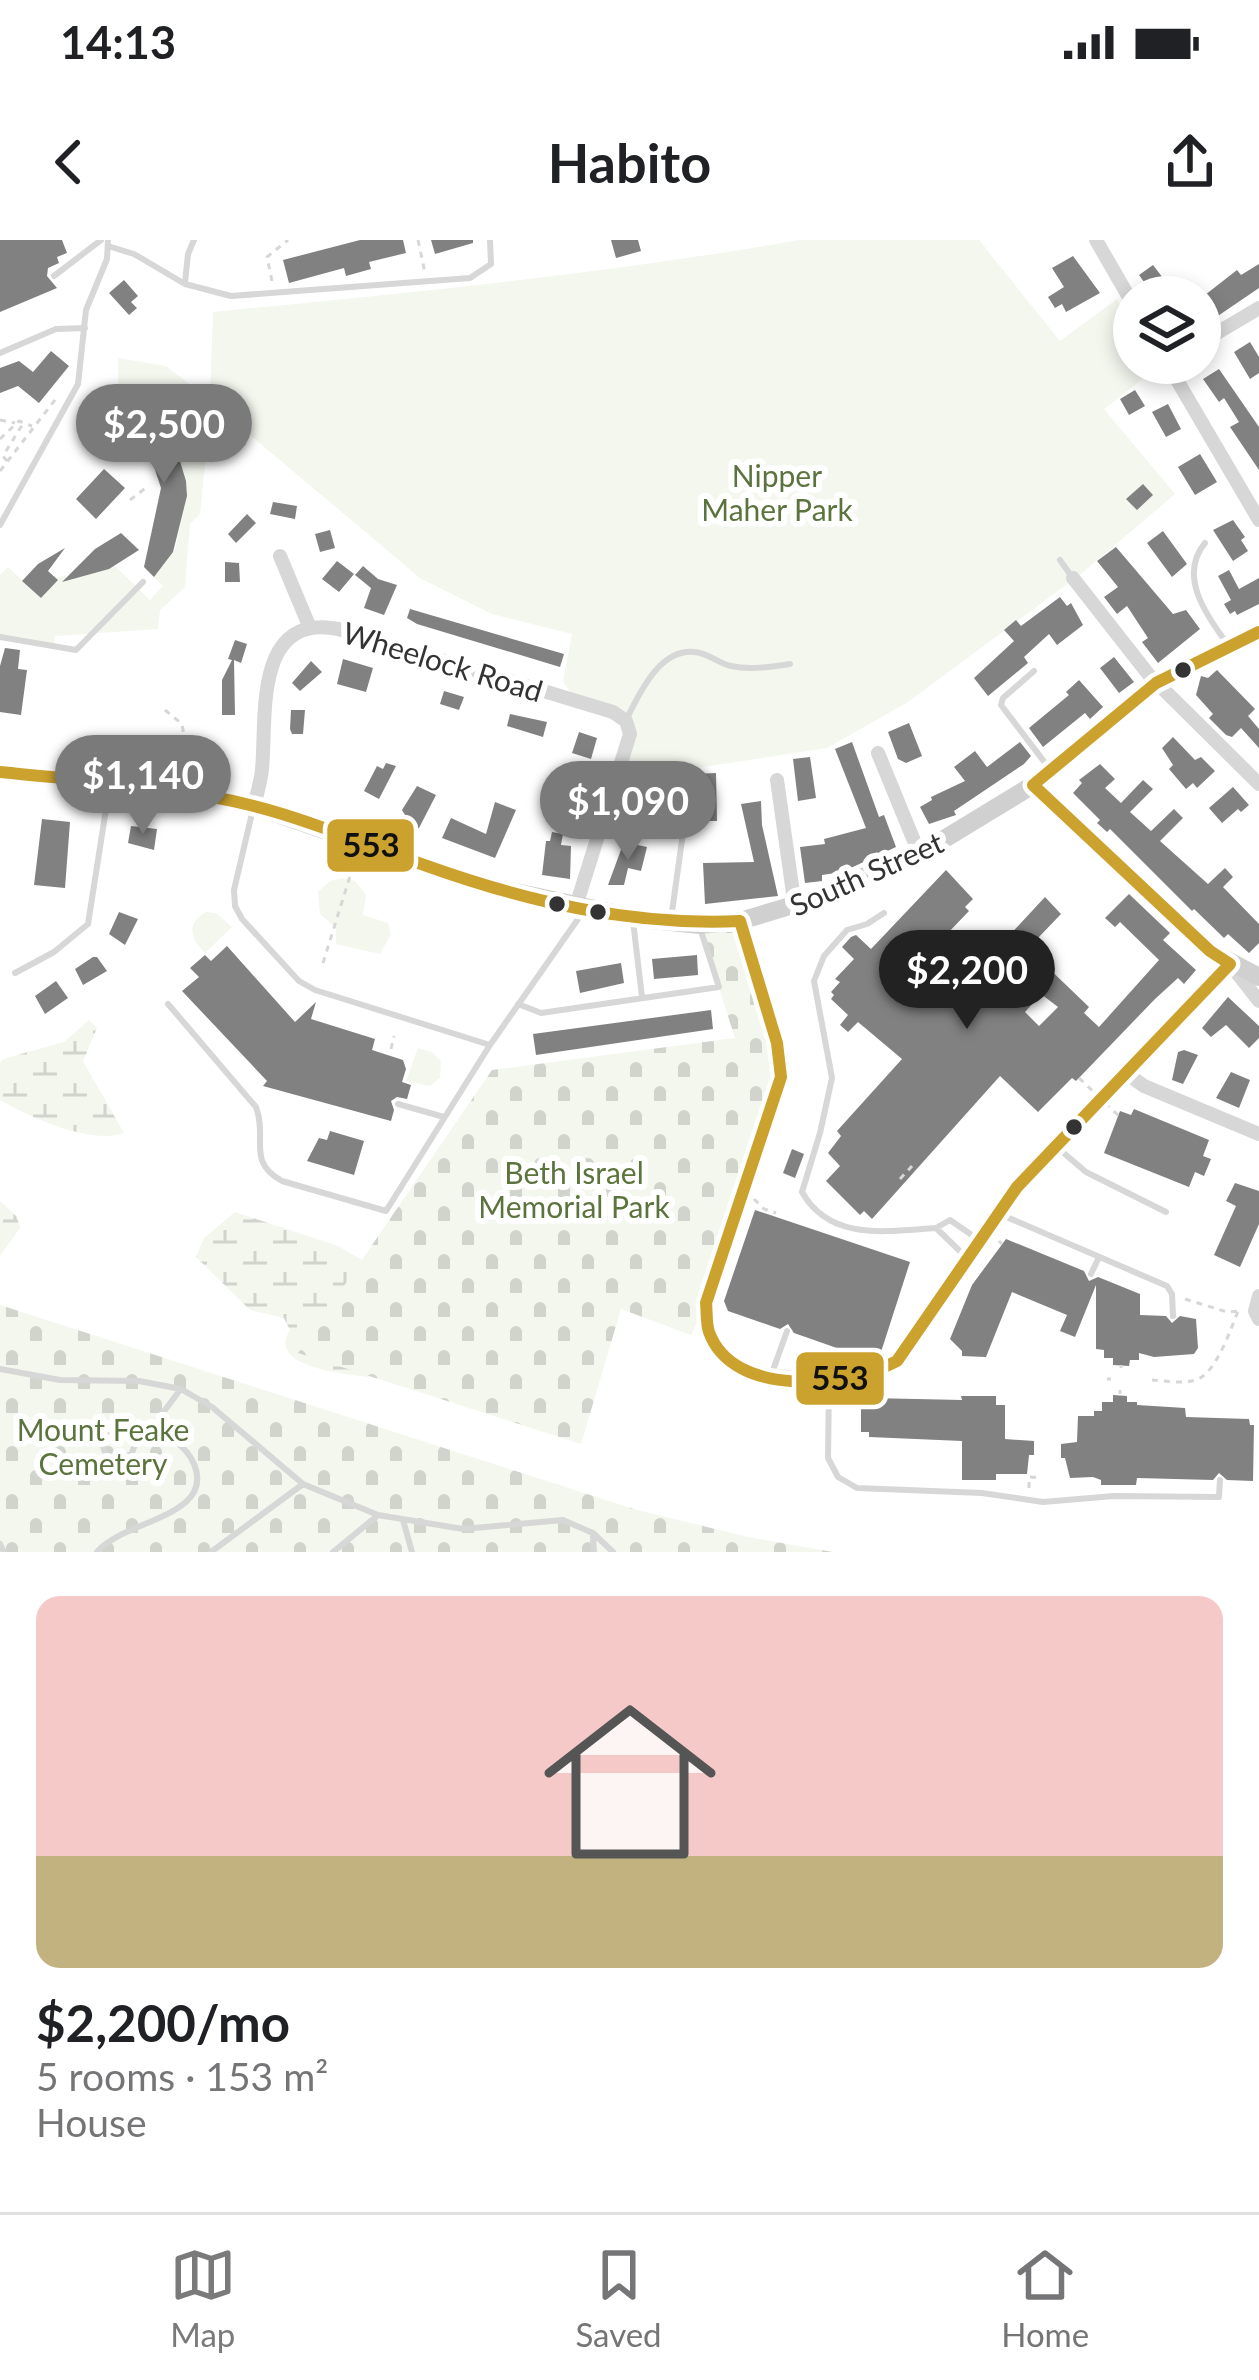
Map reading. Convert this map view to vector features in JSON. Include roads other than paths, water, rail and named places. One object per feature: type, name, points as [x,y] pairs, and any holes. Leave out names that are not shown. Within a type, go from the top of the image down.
[{"type":"main road","name":"South Street","points":[[0,772],[193,794],[254,806],[466,880],[633,918],[699,925],[740,921],[795,907],[919,854],[1034,785],[1156,682],[1259,632]]},
{"type":"main road","points":[[1034,785],[1210,951],[1259,977]]},
{"type":"street","points":[[1096,240],[1117,276]]},
{"type":"street","points":[[1221,331],[1259,308]]},
{"type":"street","points":[[1179,384],[1259,520]]},
{"type":"street","points":[[280,556],[310,628]]},
{"type":"street","points":[[1072,578],[1156,682],[1259,784]]},
{"type":"street","name":"Wheelock Road","points":[[254,806],[262,772],[268,671],[282,648],[310,628],[338,628],[614,712],[626,721]]},
{"type":"street","points":[[581,907],[626,753],[630,734],[626,721]]},
{"type":"street","points":[[878,753],[919,854]]},
{"type":"street","points":[[777,780],[795,907]]},
{"type":"street","points":[[740,921],[777,1043],[781,1077],[704,1313],[711,1338],[728,1360],[744,1371],[771,1376],[829,1382],[868,1378],[897,1361],[1017,1187],[1230,964],[1259,1001]]},
{"type":"street","points":[[1126,1073],[1144,1086],[1259,1134]]},
{"type":"street","points":[[1249,1315],[1259,1296]]},
{"type":"lane","points":[[185,284],[194,240]]},
{"type":"lane","points":[[106,242],[185,284],[230,296],[426,282],[483,273],[490,264],[490,240]]},
{"type":"lane","points":[[54,276],[106,242]]},
{"type":"lane","points":[[0,525],[78,384],[89,296],[106,242]]},
{"type":"lane","points":[[0,352],[56,329],[86,328]]},
{"type":"lane","points":[[1205,544],[1194,566],[1198,598],[1228,645]]},
{"type":"lane","points":[[1060,560],[1072,578]]},
{"type":"lane","points":[[0,637],[76,650],[142,582]]},
{"type":"lane","points":[[626,721],[650,677],[684,653],[695,652],[735,667],[790,664]]},
{"type":"lane","points":[[1034,671],[1001,705],[1051,771]]},
{"type":"lane","points":[[15,973],[65,945],[88,924],[110,784]]},
{"type":"lane","points":[[254,806],[233,901],[242,919],[299,981],[490,1045]]},
{"type":"lane","points":[[671,923],[683,833]]},
{"type":"lane","points":[[168,1004],[256,1107],[262,1166],[282,1181],[386,1210],[581,907]]},
{"type":"lane","points":[[884,913],[867,925],[847,930],[824,956],[814,981],[832,1078],[802,1192],[841,1228],[936,1228],[950,1220],[979,1240]]},
{"type":"lane","points":[[633,918],[642,997]]},
{"type":"lane","points":[[518,1004],[541,1012],[719,986],[699,925]]},
{"type":"lane","points":[[398,1104],[445,1118]]},
{"type":"lane","points":[[1056,1146],[1079,1168],[1166,1212]]},
{"type":"lane","points":[[999,1214],[1162,1283],[1172,1294],[1173,1316]]},
{"type":"lane","points":[[936,1228],[966,1257]]},
{"type":"lane","points":[[1091,1274],[1099,1257]]},
{"type":"lane","points":[[771,1376],[787,1331]]},
{"type":"lane","points":[[0,1369],[60,1380],[139,1381],[181,1389],[212,1407],[303,1484],[378,1515],[463,1528],[563,1520],[593,1533],[613,1552]]},
{"type":"lane","points":[[829,1382],[828,1458],[845,1482],[864,1489],[970,1492],[1043,1502],[1114,1496],[1219,1497],[1220,1480]]},
{"type":"lane","points":[[138,1435],[124,1460],[106,1455],[104,1441],[110,1433],[138,1435],[148,1430],[181,1389]]},
{"type":"lane","points":[[97,1552],[121,1532],[184,1507],[195,1492],[196,1470],[190,1456],[171,1438],[148,1430]]},
{"type":"lane","points":[[970,1492],[971,1480]]},
{"type":"lane","points":[[211,1552],[303,1484]]},
{"type":"lane","points":[[333,1552],[378,1515]]},
{"type":"lane","points":[[403,1520],[412,1552]]},
{"type":"lane","points":[[593,1533],[594,1552]]},
{"type":"lane","points":[[0,1544],[4,1552]]},
{"type":"park label","name":"Nipper Maher Park","points":[[777,492]]},
{"type":"park label","name":"Beth Israel Memorial Park","points":[[574,1189]]},
{"type":"park label","name":"Mount Feake Cemetery","points":[[103,1446]]}]
